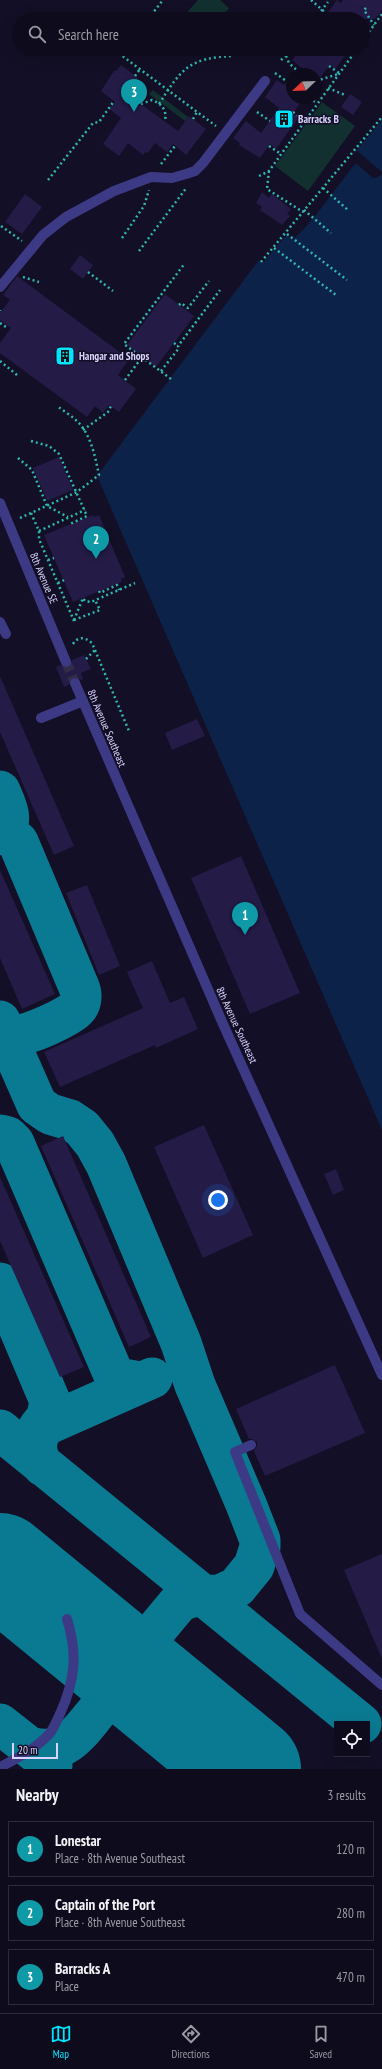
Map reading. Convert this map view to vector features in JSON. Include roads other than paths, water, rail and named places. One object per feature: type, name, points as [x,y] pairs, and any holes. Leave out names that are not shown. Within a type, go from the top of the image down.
[{"type":"street","points":[[0,287],[43,235],[66,217],[114,191],[151,177],[172,178],[195,171],[265,81]]},
{"type":"street","name":"8th Avenue SE","points":[[0,503],[66,662]]},
{"type":"street","points":[[0,622],[6,634]]},
{"type":"street","name":"8th Avenue Southeast","points":[[75,682],[223,1024],[382,1375]]},
{"type":"street","points":[[41,718],[83,701]]},
{"type":"street","points":[[251,1445],[235,1452],[300,1614],[382,1685]]},
{"type":"street","points":[[0,1767],[26,1753],[51,1732],[64,1704],[72,1680],[74,1663],[71,1631],[67,1619]]},
{"type":"water","points":[[382,120],[382,1130],[97,476],[259,260],[263,263]]},
{"type":"tunnel","points":[[66,662],[75,683]]},
{"type":"place","name":"Barracks A","points":[[134,112]]},
{"type":"place","name":"Barracks B","points":[[284,119]]},
{"type":"place","name":"Hangar and Shops","points":[[65,356]]},
{"type":"place","name":"Captain of the Port","points":[[96,559]]},
{"type":"place","name":"Lonestar","points":[[245,935]]}]
